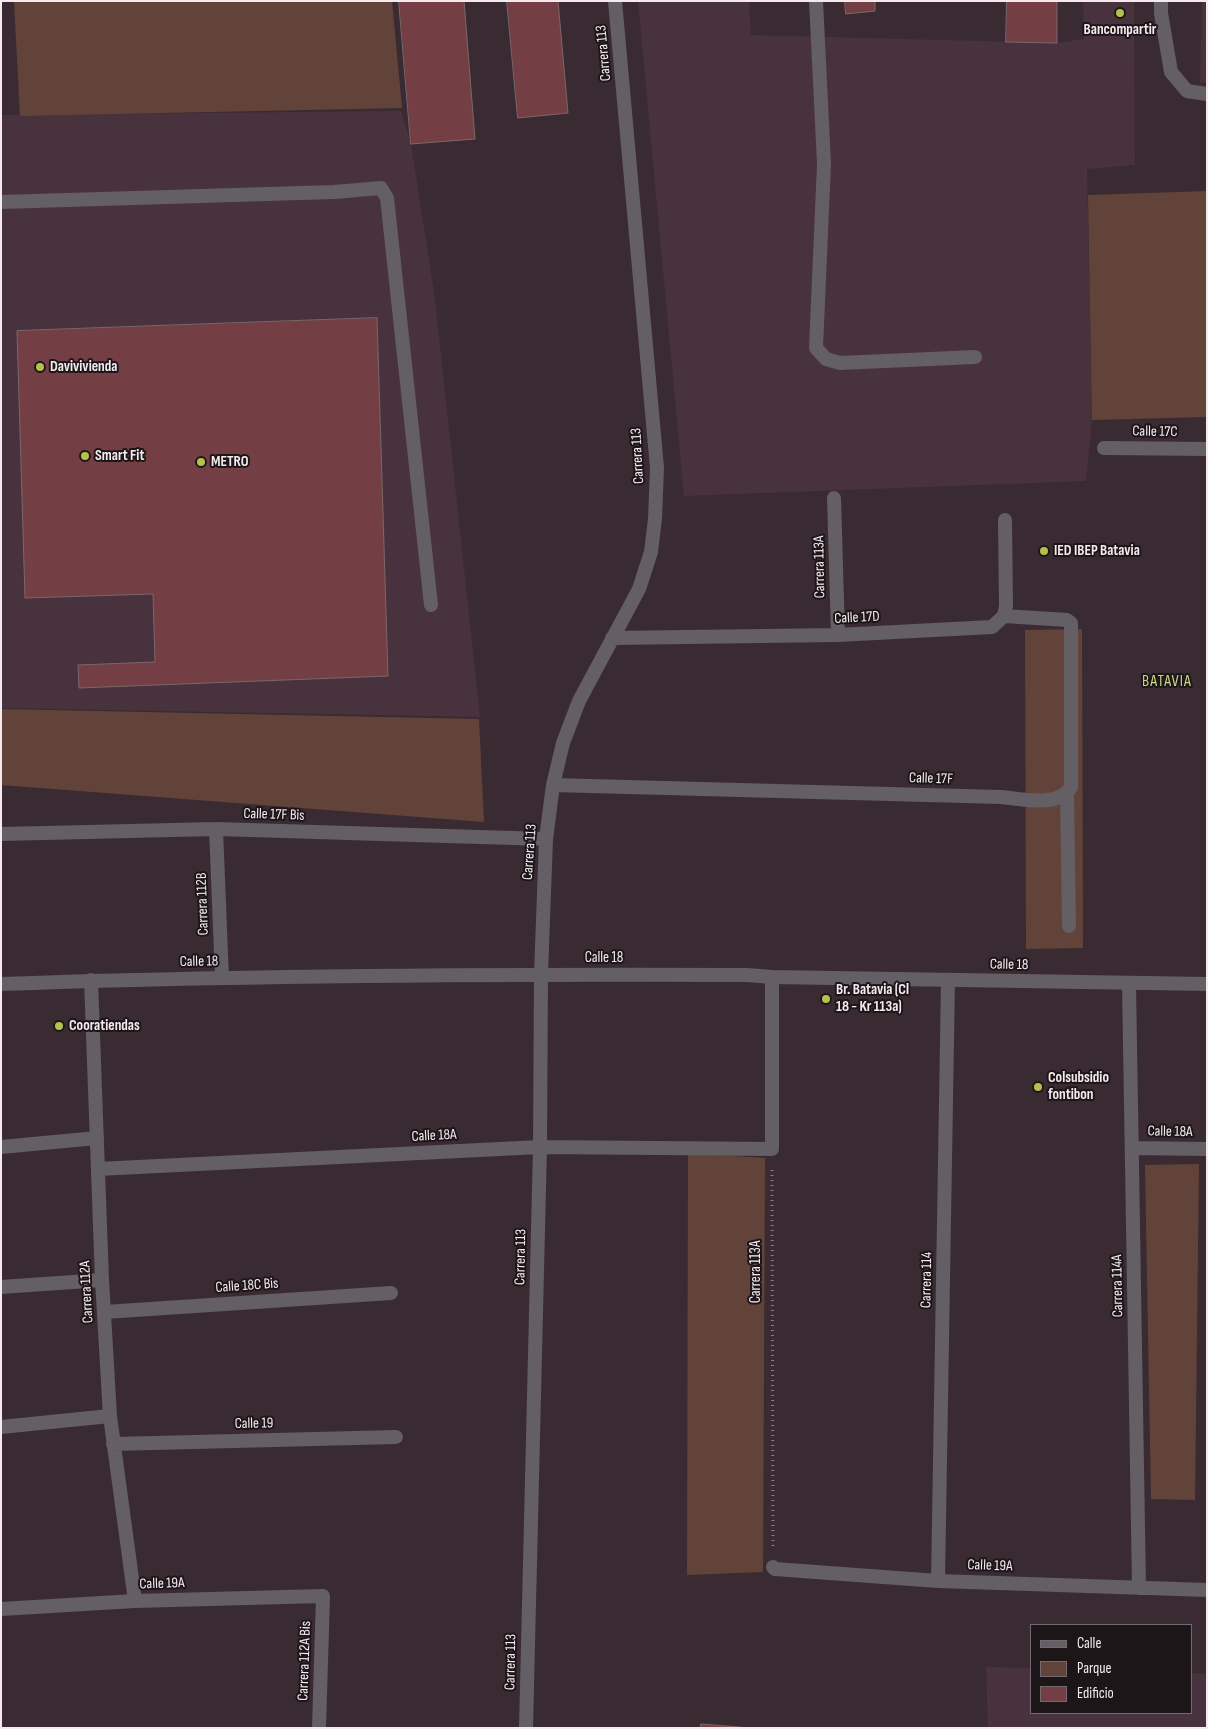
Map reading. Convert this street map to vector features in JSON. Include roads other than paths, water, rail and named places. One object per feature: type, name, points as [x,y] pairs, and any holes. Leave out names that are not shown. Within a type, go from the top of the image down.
[{"type":"street","name":"Carrera 113","points":[[526,1728],[540,1147],[541,974],[546,839],[553,785],[562,742],[579,701],[638,589],[651,552],[655,520],[657,468],[615,1]]},
{"type":"street","points":[[816,1],[824,164],[816,348],[826,359],[840,363],[975,357]]},
{"type":"street","points":[[1161,1],[1161,13],[1171,72],[1187,91],[1207,94]]},
{"type":"street","points":[[1,202],[334,192],[381,188],[387,198],[431,605]]},
{"type":"street","name":"Calle 17C","points":[[1104,448],[1207,449]]},
{"type":"street","name":"Carrera 113A","points":[[834,498],[838,635]]},
{"type":"street","points":[[1005,520],[1006,606],[1004,616],[1067,620],[1071,623],[1071,787],[1067,793],[1069,926]]},
{"type":"street","name":"Calle 17D","points":[[612,638],[838,635],[992,626],[1004,616]]},
{"type":"street","name":"Calle 17F","points":[[553,785],[1050,801],[1067,793]]},
{"type":"street","name":"Calle 17F Bis","points":[[1,834],[216,829],[546,839]]},
{"type":"street","name":"Carrera 112B","points":[[216,829],[222,978]]},
{"type":"street","name":"Calle 18","points":[[1,984],[90,980],[541,974],[747,975],[1129,984],[1207,984]]},
{"type":"street","name":"Calle 18A","points":[[98,1169],[540,1147],[772,1150],[772,977]]},
{"type":"street","name":"Carrera 112A","points":[[90,980],[102,1280],[110,1416],[135,1601]]},
{"type":"street","name":"Carrera 114","points":[[938,1581],[948,980]]},
{"type":"street","name":"Carrera 114A","points":[[1129,984],[1139,1588]]},
{"type":"street","points":[[1,1146],[97,1138]]},
{"type":"street","name":"Calle 18A","points":[[1132,1148],[1207,1149]]},
{"type":"street","points":[[1,1287],[102,1280]]},
{"type":"street","name":"Calle 18C Bis","points":[[105,1312],[391,1293]]},
{"type":"street","points":[[1,1427],[110,1416]]},
{"type":"street","name":"Calle 19","points":[[113,1444],[396,1437]]},
{"type":"street","name":"Calle 19A","points":[[773,1566],[775,1569],[938,1581],[1207,1590]]},
{"type":"street","name":"Calle 19A","points":[[1,1609],[135,1601],[323,1596]]},
{"type":"street","name":"Carrera 112A Bis","points":[[319,1728],[323,1596]]},
{"type":"place","name":"Bancompartir","points":[[1120,13]]},
{"type":"place","name":"Davivivienda","points":[[40,367]]},
{"type":"place","name":"Smart Fit","points":[[85,456]]},
{"type":"place","name":"METRO","points":[[201,462]]},
{"type":"place","name":"IED IBEP Batavia","points":[[1044,551]]},
{"type":"place","name":"Br. Batavia (Cl 18 - Kr 113a)","points":[[826,999]]},
{"type":"place","name":"Cooratiendas","points":[[59,1026]]},
{"type":"place","name":"Colsubsidio fontibon","points":[[1038,1087]]},
{"type":"district","name":"BATAVIA","points":[[1167,682]]}]
